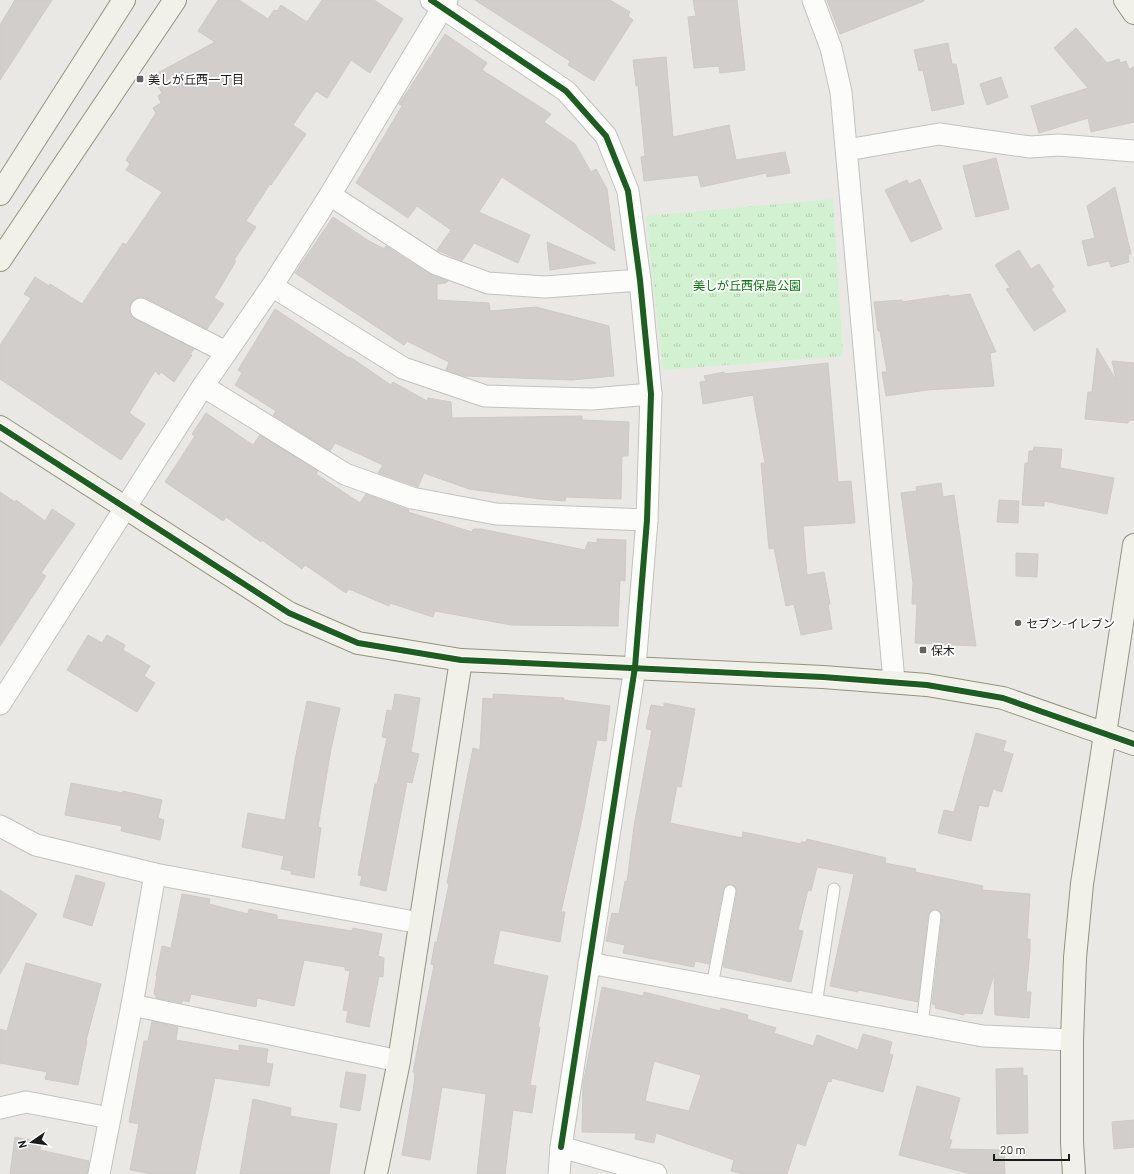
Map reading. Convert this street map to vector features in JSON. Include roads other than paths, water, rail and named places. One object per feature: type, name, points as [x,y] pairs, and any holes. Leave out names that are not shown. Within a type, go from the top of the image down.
[{"type":"street","points":[[0,194],[124,0]]},
{"type":"street","points":[[0,260],[175,0]]},
{"type":"street","points":[[812,0],[831,48],[839,84],[847,150],[881,552],[894,681]]},
{"type":"street","points":[[1124,0],[1134,13]]},
{"type":"street","points":[[0,704],[203,386],[272,286],[330,195],[440,3],[566,91],[606,136],[628,192],[640,280],[651,394],[647,520],[635,667],[560,1147],[559,1174]]},
{"type":"street","points":[[847,150],[939,134],[1030,147],[1058,145],[1134,151]]},
{"type":"street","points":[[330,195],[436,264],[488,283],[545,287],[640,280]]},
{"type":"street","points":[[272,286],[403,368],[485,396],[592,399],[651,394]]},
{"type":"street","points":[[141,309],[226,352]]},
{"type":"street","points":[[203,386],[345,474],[412,498],[496,514],[647,520]]},
{"type":"street","points":[[0,427],[289,613],[358,643],[461,660],[635,667],[894,681],[927,685],[1003,698],[1104,735],[1134,744]]},
{"type":"street","points":[[1074,1174],[1072,1142],[1072,1040],[1075,958],[1082,884],[1134,546]]},
{"type":"street","points":[[376,1174],[399,1061],[461,660]]},
{"type":"street","points":[[0,826],[36,845],[155,874],[420,923]]},
{"type":"street","points":[[100,1174],[155,874]]},
{"type":"street","points":[[589,963],[983,1036],[1072,1040]]},
{"type":"street","points":[[132,1004],[399,1061]]},
{"type":"street","points":[[0,1108],[26,1102],[110,1118]]},
{"type":"street","points":[[560,1147],[656,1174]]},
{"type":"lane","points":[[816,1005],[834,889]]},
{"type":"lane","points":[[712,986],[730,891]]},
{"type":"lane","points":[[922,1025],[935,916]]},
{"type":"place","name":"美しが丘西一丁目","points":[[140,79]]},
{"type":"place","name":"セブン-イレブン","points":[[1018,623]]},
{"type":"place","name":"保木","points":[[923,650]]},
{"type":"park label","name":"美しが丘西保島公園","points":[[747,285]]}]
